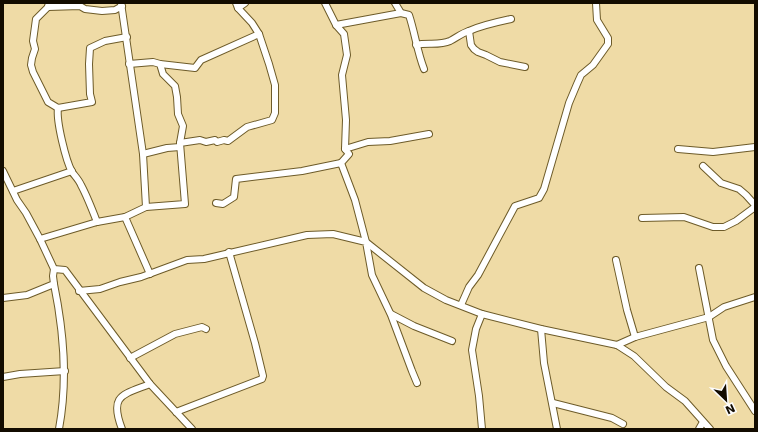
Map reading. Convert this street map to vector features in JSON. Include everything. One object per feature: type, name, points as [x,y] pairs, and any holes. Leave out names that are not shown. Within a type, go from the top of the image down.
[{"type":"street","points":[[143,154],[200,140],[206,142],[214,140],[216,142],[224,140],[228,141],[247,127],[268,122],[274,118],[275,85],[258,34],[252,23],[237,6],[245,3]]},
{"type":"street","points":[[216,203],[223,204],[234,197],[236,179],[302,171],[341,163],[349,154],[345,149],[346,120],[342,75],[346,54],[344,34],[336,25],[325,3]]},
{"type":"street","points":[[395,3],[401,13]]},
{"type":"street","points":[[462,305],[469,287],[478,275],[515,206],[539,198],[544,189],[569,103],[577,84],[581,75],[593,65],[608,44],[608,38],[597,20],[596,3]]},
{"type":"street","points":[[127,37],[105,41],[90,48],[90,94],[92,102],[58,108],[48,102],[33,72],[32,65],[36,19],[48,5],[80,6],[85,9],[102,11],[115,10],[121,5],[127,37],[129,64],[143,154],[146,207]]},
{"type":"street","points":[[336,25],[401,13],[409,15],[414,30],[419,56],[424,69]]},
{"type":"street","points":[[416,45],[424,43],[436,44],[450,41],[458,35],[511,18]]},
{"type":"street","points":[[469,31],[471,44],[478,52],[486,54],[500,62],[525,67]]},
{"type":"street","points":[[129,64],[153,62],[195,68],[201,60],[258,34]]},
{"type":"street","points":[[40,239],[97,222],[125,217],[146,207],[185,204],[180,145],[183,126],[178,114],[178,97],[175,86],[163,74],[160,64]]},
{"type":"street","points":[[58,108],[58,124],[72,171],[81,184],[97,222]]},
{"type":"street","points":[[345,149],[368,142],[390,141],[429,134]]},
{"type":"street","points":[[678,149],[712,152],[755,147]]},
{"type":"street","points":[[341,163],[356,200],[372,276],[391,314],[417,383]]},
{"type":"street","points":[[642,218],[684,217],[713,227],[724,227],[736,221],[755,206],[739,189],[721,183],[703,166]]},
{"type":"street","points":[[3,171],[40,239],[54,269],[54,284],[63,336],[65,370],[59,429]]},
{"type":"street","points":[[13,191],[72,171]]},
{"type":"street","points":[[125,217],[150,274]]},
{"type":"street","points":[[79,291],[100,289],[150,274],[186,260],[204,258],[308,235],[333,234],[366,242],[424,288],[446,300],[482,314],[541,329],[617,344],[634,356],[666,387],[685,401],[710,429]]},
{"type":"street","points":[[176,412],[262,379],[263,376],[229,252]]},
{"type":"street","points":[[616,260],[627,310],[635,337]]},
{"type":"street","points":[[699,268],[713,340],[726,366],[755,411]]},
{"type":"street","points":[[54,269],[65,270],[79,291],[150,384],[192,429]]},
{"type":"street","points":[[3,298],[27,295],[54,284]]},
{"type":"street","points":[[617,344],[635,337],[709,317],[724,308],[755,297]]},
{"type":"street","points":[[391,314],[414,326],[452,341]]},
{"type":"street","points":[[482,314],[476,329],[472,350],[482,429]]},
{"type":"street","points":[[130,358],[175,334],[202,326],[206,329]]},
{"type":"street","points":[[541,329],[544,363],[557,429]]},
{"type":"street","points":[[3,377],[65,370]]},
{"type":"street","points":[[122,429],[116,409],[118,401],[123,396],[150,384]]},
{"type":"street","points":[[553,403],[612,418],[623,424]]},
{"type":"street","points":[[699,429],[703,422]]}]
